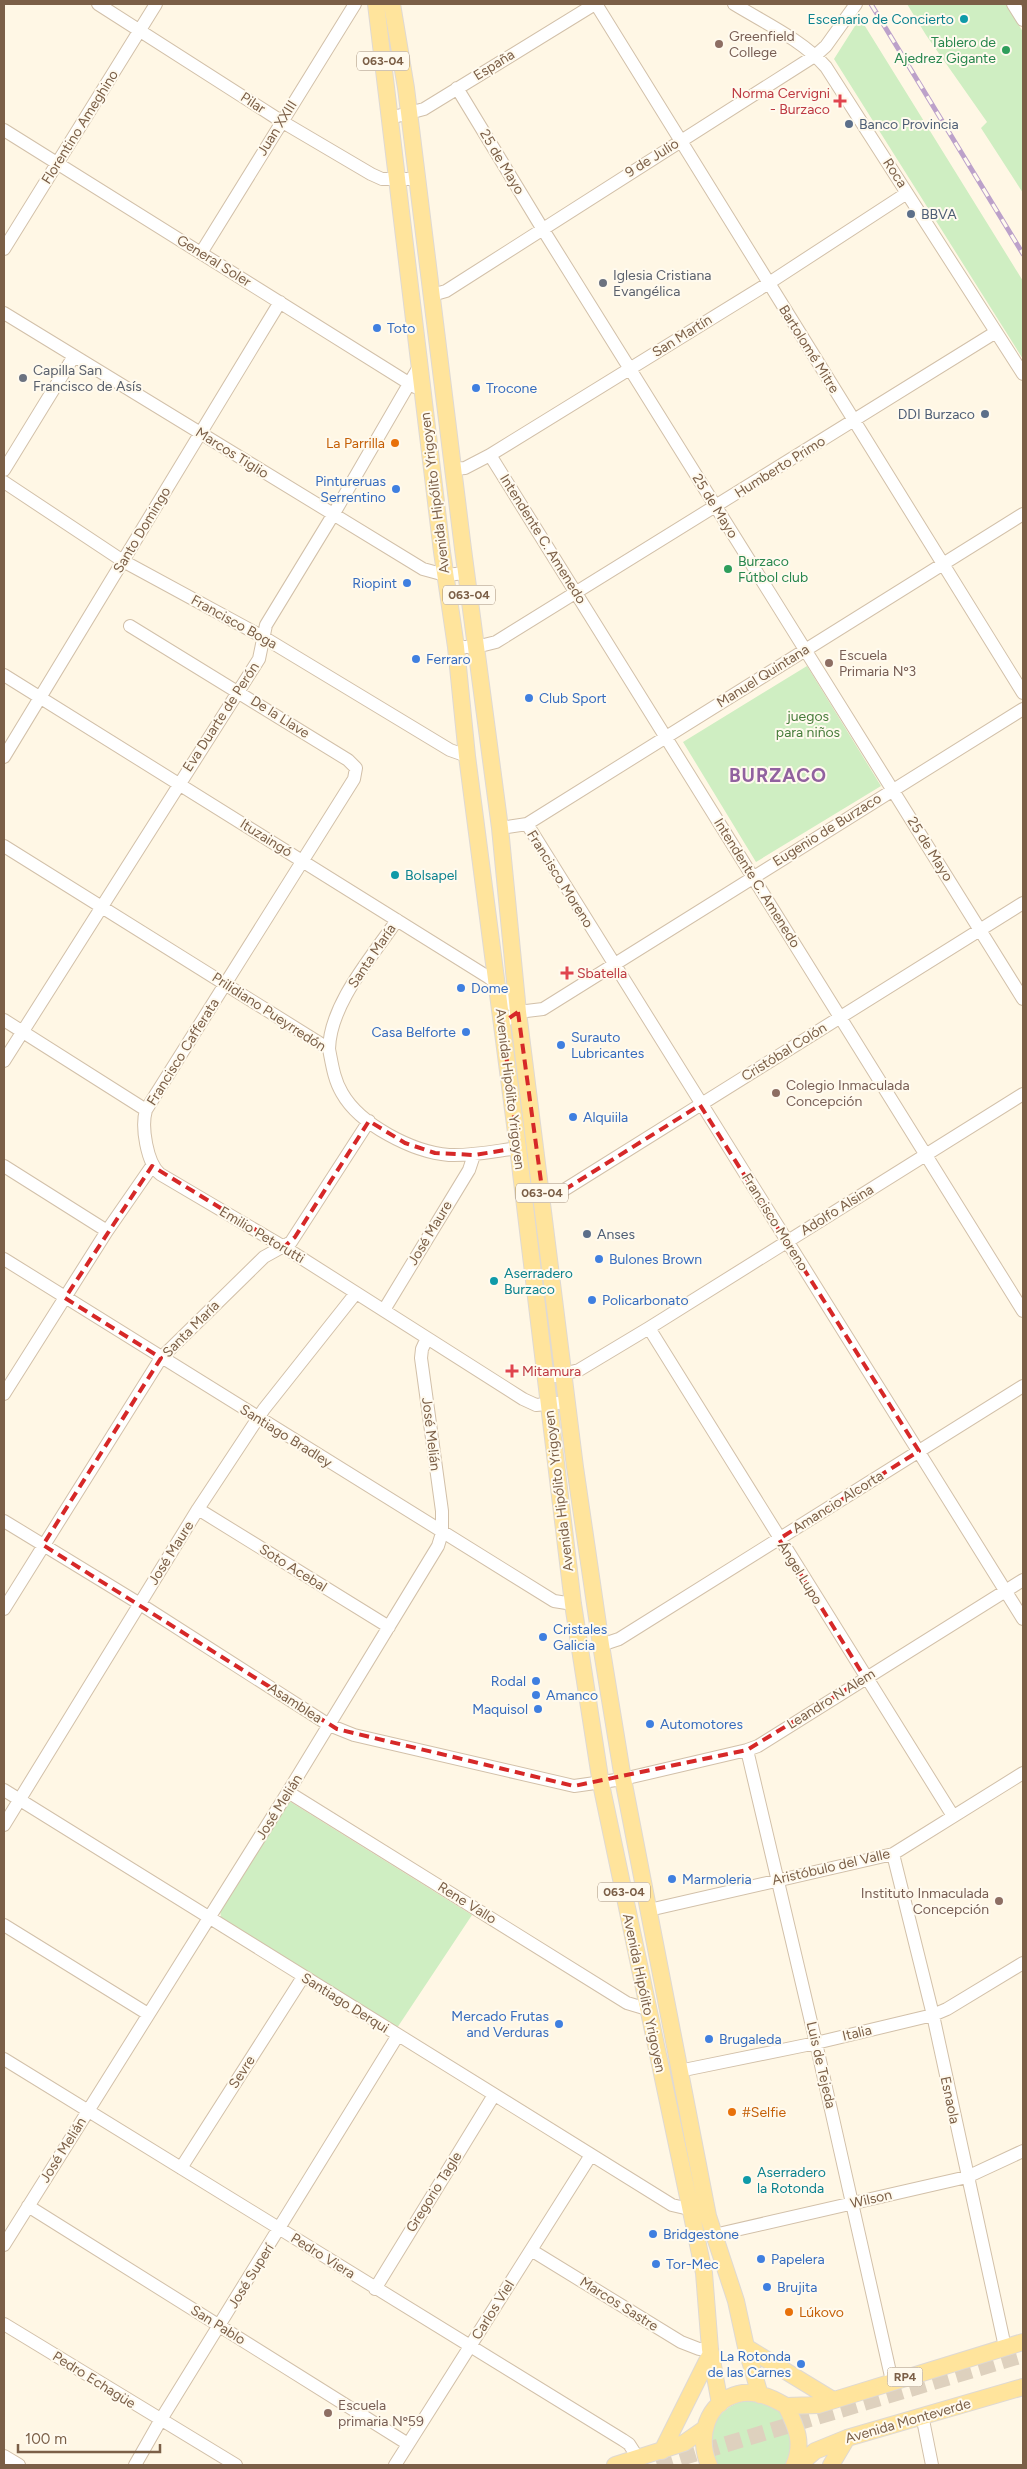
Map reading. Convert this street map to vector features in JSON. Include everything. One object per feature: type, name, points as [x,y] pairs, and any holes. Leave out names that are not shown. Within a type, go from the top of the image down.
[{"type":"main road","name":"Avenida Hipólito Yrigoyen","points":[[376,4],[420,365],[416,388],[456,647],[467,756],[518,1148],[572,1604],[602,1784],[647,2009],[704,2273],[711,2351],[720,2404]]},
{"type":"main road","name":"Avenida Hipólito Yrigoyen","points":[[392,4],[409,113],[466,573],[500,828],[518,1012],[543,1196],[564,1375],[601,1645],[623,1780],[679,2071],[714,2235],[736,2301],[746,2347],[760,2395]]},
{"type":"main road","name":"RP4","points":[[615,2465],[662,2451],[684,2442],[704,2429],[710,2415],[720,2404],[727,2398],[740,2393],[760,2395],[786,2406],[810,2406],[1023,2342]]},
{"type":"main road","points":[[746,2347],[833,2400]]},
{"type":"main road","points":[[662,2451],[711,2351]]},
{"type":"main road","name":"Avenida Monteverde","points":[[799,2465],[815,2451],[847,2438],[1023,2387]]},
{"type":"main road","points":[[786,2406],[800,2440],[798,2456],[794,2465]]},
{"type":"main road","points":[[704,2429],[703,2446],[709,2465]]},
{"type":"main road","points":[[831,2465],[847,2438]]},
{"type":"street","name":"Pilar","points":[[98,4],[281,121],[372,174],[382,179],[417,179]]},
{"type":"street","name":"Florentino Ameghino","points":[[4,250],[156,4]]},
{"type":"street","name":"Juan XXIII","points":[[201,253],[355,4]]},
{"type":"street","name":"España","points":[[390,118],[424,109],[595,4]]},
{"type":"street","name":"Bartolomé Mitre","points":[[595,4],[1023,693]]},
{"type":"street","name":"Roca","points":[[734,4],[816,55],[826,67],[1023,374]]},
{"type":"street","name":"9 de Julio","points":[[432,295],[446,291],[816,55],[826,46],[856,4]]},
{"type":"street","points":[[1013,4],[1023,20]]},
{"type":"street","name":"25 de Mayo","points":[[457,88],[804,650],[1023,999]]},
{"type":"street","name":"General Soler","points":[[4,130],[416,388]]},
{"type":"street","name":"San Martín","points":[[453,469],[465,468],[490,455],[769,283],[907,193]]},
{"type":"street","name":"Santo Domingo","points":[[4,757],[42,698],[280,302]]},
{"type":"street","name":"Marcos Tiglio","points":[[4,313],[423,569],[445,575],[466,573]]},
{"type":"street","name":"Humberto Primo","points":[[456,647],[476,647],[496,642],[996,332]]},
{"type":"street","points":[[4,470],[74,356]]},
{"type":"street","name":"Eva Duarte de Perón","points":[[4,1061],[179,783],[239,692],[261,654],[266,625],[333,515],[416,388]]},
{"type":"street","name":"Intendente C. Amenedo","points":[[490,455],[1023,1311]]},
{"type":"street","name":"Francisco Boga","points":[[4,482],[123,561],[263,637],[450,750],[467,756]]},
{"type":"street","name":"Manuel Quintana","points":[[500,828],[527,824],[666,735],[1023,514]]},
{"type":"street","name":"De la Llave","points":[[130,626],[352,763]]},
{"type":"street","name":"Ituzaingó","points":[[4,675],[179,783],[496,984],[518,1012]]},
{"type":"street","name":"Eugenio de Burzaco","points":[[502,1023],[518,1012],[543,1009],[1023,709]]},
{"type":"street","name":"Francisco Cafferata","points":[[146,1110],[304,862],[354,779],[356,768],[352,763]]},
{"type":"street","name":"Francisco Moreno","points":[[527,824],[700,1105],[1023,1619]]},
{"type":"street","name":"Prilidiano Pueyrredón","points":[[4,846],[329,1049],[334,1073],[342,1093],[355,1110],[388,1134],[435,1153],[474,1155],[518,1148]]},
{"type":"street","name":"Cristóbal Colón","points":[[543,1196],[564,1190],[1023,903]]},
{"type":"street","name":"Santa María","points":[[329,1049],[329,1036],[339,1008],[397,920]]},
{"type":"street","points":[[4,1020],[146,1110],[143,1118],[152,1166],[107,1231],[4,1394]]},
{"type":"street","name":"Adolfo Alsina","points":[[546,1377],[564,1375],[579,1370],[650,1328],[1023,1094]]},
{"type":"street","name":"Santa María","points":[[4,1609],[161,1358],[264,1257],[284,1247],[295,1237],[369,1122]]},
{"type":"street","name":"José Maure","points":[[384,1310],[469,1170],[474,1155]]},
{"type":"street","points":[[4,1166],[107,1231]]},
{"type":"street","name":"Emilio Petorutti","points":[[152,1166],[160,1174],[284,1247],[523,1399],[536,1406],[568,1402]]},
{"type":"street","name":"Santiago Bradley","points":[[4,1260],[554,1601],[572,1604]]},
{"type":"street","name":"José Maure","points":[[4,1825],[198,1509],[258,1418],[356,1294]]},
{"type":"street","name":"Ángel Lupo","points":[[650,1328],[952,1816]]},
{"type":"street","name":"José Melián","points":[[4,2246],[288,1792],[438,1546],[442,1533],[442,1512],[422,1358],[422,1349],[427,1338]]},
{"type":"street","name":"Amancio Alcorta","points":[[601,1645],[619,1639],[1023,1386]]},
{"type":"street","name":"Soto Acebal","points":[[198,1509],[389,1627]]},
{"type":"street","name":"Asamblea","points":[[4,1521],[140,1604],[329,1725],[354,1734],[574,1786],[623,1780]]},
{"type":"street","name":"Leandro N Alem","points":[[623,1780],[758,1746],[1023,1580]]},
{"type":"street","name":"Luis de Tejeda","points":[[747,1750],[816,2043],[892,2381]]},
{"type":"street","name":"Aristóbulo del Valle","points":[[649,1910],[893,1854],[1023,1772]]},
{"type":"street","name":"Santiago Derqui","points":[[4,1790],[672,2205],[689,2209]]},
{"type":"street","name":"Rene Vallo","points":[[288,1792],[627,2003],[647,2009]]},
{"type":"street","name":"Esnaola","points":[[893,1854],[933,2015],[966,2177],[1005,2347]]},
{"type":"street","points":[[4,1925],[148,2014]]},
{"type":"street","name":"Italia","points":[[679,2071],[816,2043],[933,2015],[947,2009],[1023,1963]]},
{"type":"street","name":"Sevre","points":[[181,2168],[303,1977]]},
{"type":"street","name":"José Superí","points":[[135,2465],[160,2421],[398,2035]]},
{"type":"street","name":"Pedro Viera","points":[[4,2059],[623,2440],[629,2444],[638,2458]]},
{"type":"street","name":"Gregorio Tagle","points":[[375,2288],[494,2095]]},
{"type":"street","name":"Wilson","points":[[714,2235],[966,2177],[1023,2151]]},
{"type":"street","name":"Carlos Viel","points":[[395,2465],[591,2155]]},
{"type":"street","name":"San Pablo","points":[[28,2206],[408,2444]]},
{"type":"street","name":"Marcos Sastre","points":[[531,2250],[681,2342],[699,2349],[711,2351]]},
{"type":"street","name":"Pedro Echagüe","points":[[4,2324],[160,2421],[236,2465]]},
{"type":"street","points":[[922,2415],[932,2465]]},
{"type":"street","points":[[4,2456],[18,2465]]},
{"type":"highlighted area","points":[[518,1012],[543,1196],[564,1190],[700,1105],[919,1451],[779,1539],[865,1678],[747,1750],[574,1786],[337,1729],[43,1545],[161,1358],[65,1298],[152,1166],[284,1247],[295,1237],[369,1121],[405,1143],[435,1153],[474,1155],[518,1148],[502,1023]]},
{"type":"green space","points":[[907,4],[1006,4],[1023,32],[1023,193],[981,128],[987,122],[926,35]]},
{"type":"green space","points":[[860,18],[1023,281],[1023,359],[834,59]]},
{"type":"green space","name":"juegos para niños","points":[[807,666],[881,786],[756,862],[683,742]]},
{"type":"green space","points":[[289,1801],[472,1915],[397,2028],[221,1918],[220,1909]]},
{"type":"green space","points":[[747,2400],[775,2408],[788,2420],[791,2437],[789,2465],[713,2465],[708,2433],[728,2408]]},
{"type":"tunnel","points":[[657,2465],[1023,2355]]},
{"type":"railway","points":[[871,4],[1023,254]]},
{"type":"place","name":"Escenario de Concierto","points":[[964,19]]},
{"type":"place","name":"Greenfield College","points":[[719,44]]},
{"type":"place","name":"Tablero de Ajedrez Gigante","points":[[1006,50]]},
{"type":"place","name":"Norma Cervigni - Burzaco","points":[[840,101]]},
{"type":"place","name":"Banco Provincia","points":[[849,124]]},
{"type":"place","name":"BBVA","points":[[911,214]]},
{"type":"place","name":"Iglesia Cristiana Evangélica","points":[[603,283]]},
{"type":"place","name":"Toto","points":[[377,328]]},
{"type":"place","name":"Capilla San Francisco de Asís","points":[[23,378]]},
{"type":"place","name":"Trocone","points":[[476,388]]},
{"type":"place","name":"DDI Burzaco","points":[[985,414]]},
{"type":"place","name":"La Parrilla","points":[[395,443]]},
{"type":"place","name":"Pintureruas Serrentino","points":[[396,489]]},
{"type":"place","name":"Burzaco Fútbol club","points":[[728,569]]},
{"type":"place","name":"Riopint","points":[[407,583]]},
{"type":"place","name":"Ferraro","points":[[416,659]]},
{"type":"place","name":"Escuela Primaria Nº3","points":[[829,663]]},
{"type":"place","name":"Club Sport","points":[[529,698]]},
{"type":"place","name":"Bolsapel","points":[[395,875]]},
{"type":"place","name":"Sbatella","points":[[567,973]]},
{"type":"place","name":"Dome","points":[[461,988]]},
{"type":"place","name":"Casa Belforte","points":[[466,1032]]},
{"type":"place","name":"Surauto Lubricantes","points":[[561,1045]]},
{"type":"place","name":"Colegio Inmaculada Concepción","points":[[776,1093]]},
{"type":"place","name":"Alquiila","points":[[573,1117]]},
{"type":"place","name":"Anses","points":[[587,1234]]},
{"type":"place","name":"Bulones Brown","points":[[599,1259]]},
{"type":"place","name":"Aserradero Burzaco","points":[[494,1281]]},
{"type":"place","name":"Policarbonato","points":[[592,1300]]},
{"type":"place","name":"Mitamura","points":[[512,1371]]},
{"type":"place","name":"Cristales Galicia","points":[[543,1637]]},
{"type":"place","name":"Rodal","points":[[536,1681]]},
{"type":"place","name":"Amanco","points":[[536,1695]]},
{"type":"place","name":"Maquisol","points":[[538,1709]]},
{"type":"place","name":"Automotores","points":[[650,1724]]},
{"type":"place","name":"Marmoleria","points":[[672,1879]]},
{"type":"place","name":"Instituto Inmaculada Concepción","points":[[999,1901]]},
{"type":"place","name":"Mercado Frutas and Verduras","points":[[559,2024]]},
{"type":"place","name":"Brugaleda","points":[[709,2039]]},
{"type":"place","name":"#Selfie","points":[[732,2112]]},
{"type":"place","name":"Aserradero la Rotonda","points":[[747,2180]]},
{"type":"place","name":"Bridgestone","points":[[653,2234]]},
{"type":"place","name":"Papelera","points":[[761,2259]]},
{"type":"place","name":"Tor-Mec","points":[[656,2264]]},
{"type":"place","name":"Brujita","points":[[767,2287]]},
{"type":"place","name":"Lúkovo","points":[[789,2312]]},
{"type":"place","name":"La Rotonda de las Carnes","points":[[801,2364]]},
{"type":"place","name":"Escuela primaria Nº59","points":[[328,2413]]},
{"type":"district","name":"BURZACO","points":[[778,775]]}]
